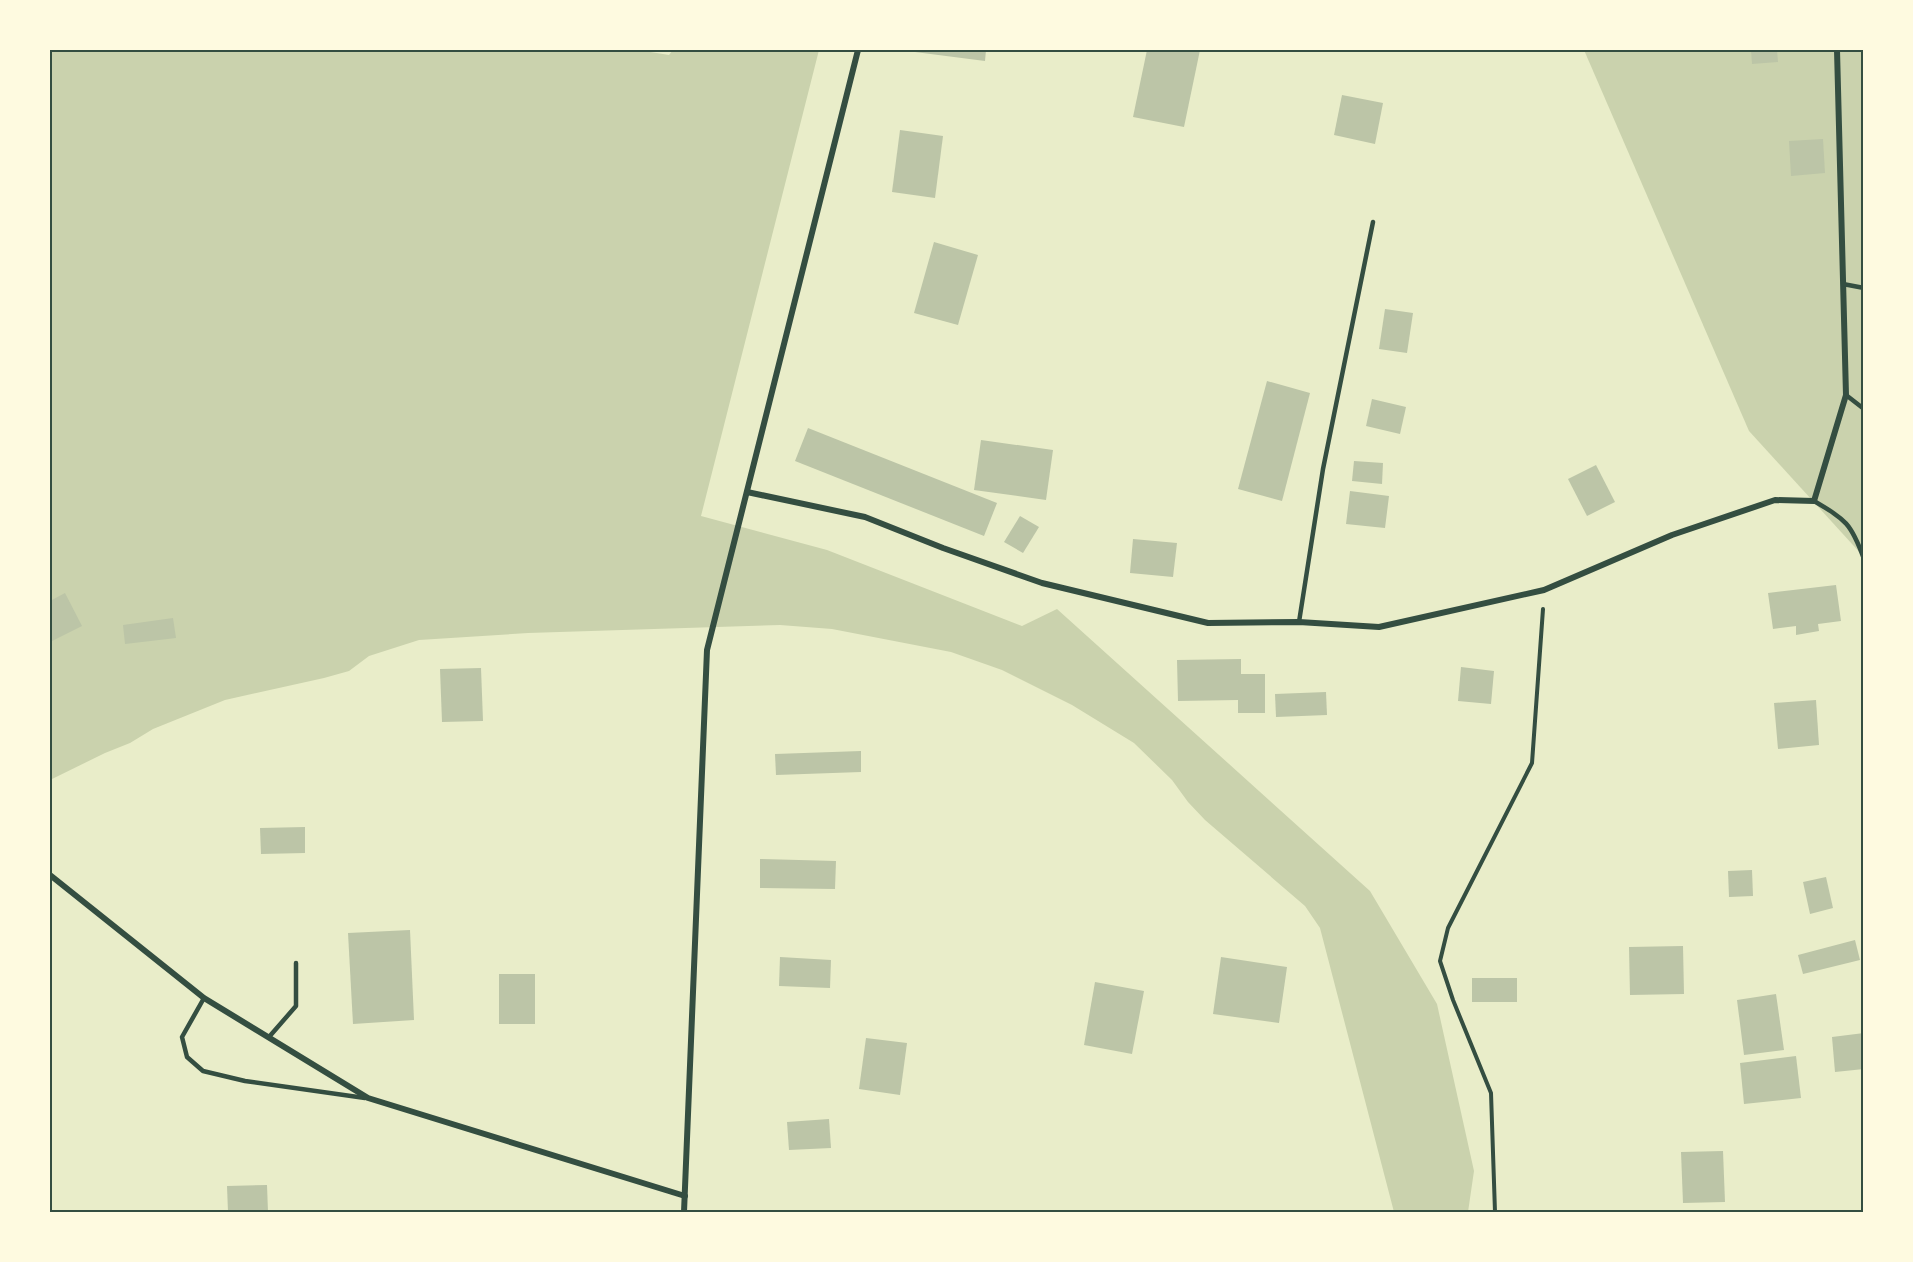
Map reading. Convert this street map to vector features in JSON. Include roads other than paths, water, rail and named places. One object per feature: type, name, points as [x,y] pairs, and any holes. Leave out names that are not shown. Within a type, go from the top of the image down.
[{"type":"street","points":[[684,1212],[707,650],[858,50]]},
{"type":"street","points":[[747,492],[865,517],[943,548],[1042,582],[1208,623],[1299,622],[1379,627],[1544,590],[1672,535],[1774,500],[1814,501],[1846,395],[1837,50]]},
{"type":"street","points":[[50,875],[204,998],[368,1098],[685,1196]]},
{"type":"lane","points":[[1299,622],[1323,469],[1373,222]]},
{"type":"lane","points":[[1843,284],[1863,288]]},
{"type":"lane","points":[[1846,395],[1863,409]]},
{"type":"lane","points":[[1814,501],[1842,517],[1856,536],[1863,559]]},
{"type":"lane","points":[[269,1037],[296,1006],[296,963]]},
{"type":"lane","points":[[204,998],[182,1037],[187,1058],[203,1071],[245,1081],[368,1098]]}]
